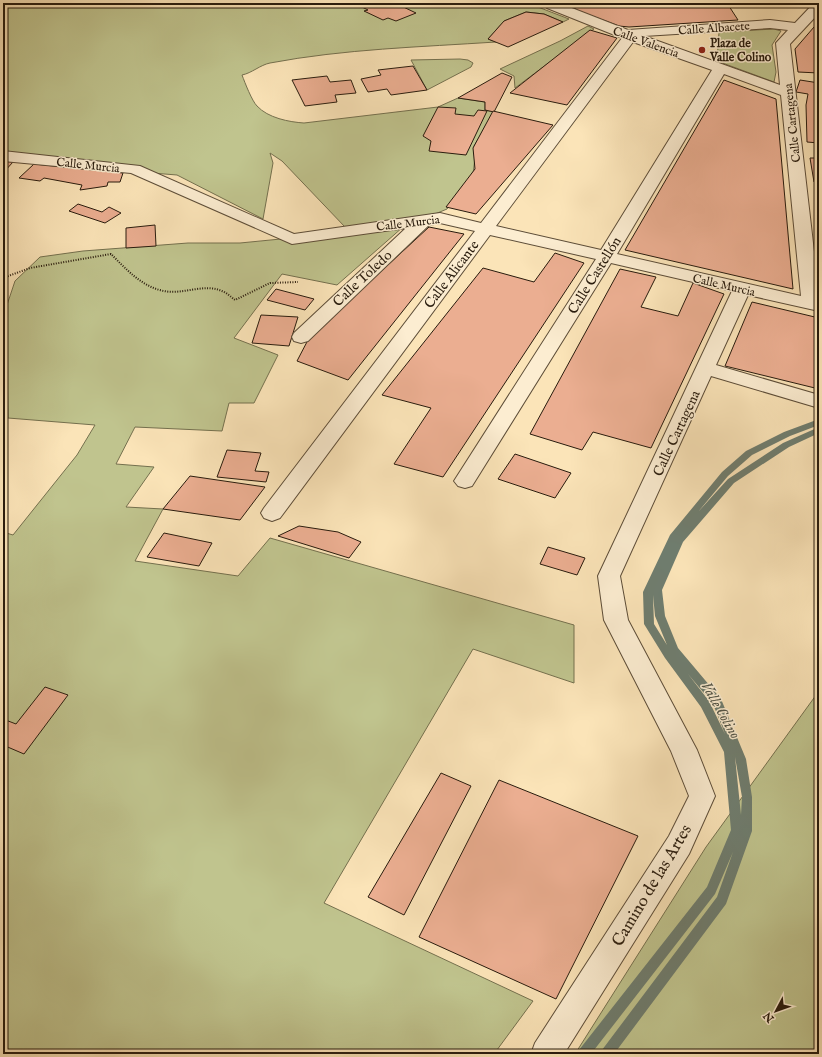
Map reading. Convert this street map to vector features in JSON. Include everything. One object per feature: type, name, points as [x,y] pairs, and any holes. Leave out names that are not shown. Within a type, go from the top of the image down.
[{"type":"street","name":"Calle Valencia","points":[[552,3],[552,5],[630,36],[789,93]]},
{"type":"street","name":"Calle Cartagena","points":[[815,305],[783,43],[819,5]]},
{"type":"street","name":"Calle Albacete","points":[[630,36],[633,33],[770,24],[799,26]]},
{"type":"street","name":"Calle Alicante","points":[[272,512],[630,36]]},
{"type":"street","name":"Calle Castellón","points":[[465,481],[606,257],[720,69]]},
{"type":"street","name":"Calle Murcia","points":[[3,156],[134,169],[292,239],[440,218],[815,305]]},
{"type":"street","name":"Calle Toledo","points":[[301,336],[424,220]]},
{"type":"street","name":"Calle Cartagena","points":[[609,576],[742,289]]},
{"type":"street","points":[[706,368],[819,402]]},
{"type":"street","name":"Camino de las Artes","points":[[546,1054],[679,845],[702,796],[684,750],[616,620],[609,576]]},
{"type":"path","points":[[3,278],[30,268],[111,254],[139,279],[158,290],[185,292],[206,289],[221,290],[235,300],[270,283],[298,282]]},
{"type":"green space","points":[[3,3],[533,3],[538,7],[569,19],[563,22],[544,14],[526,12],[504,21],[488,39],[496,42],[383,49],[298,58],[263,65],[249,73],[242,75],[257,106],[267,114],[292,122],[304,123],[438,107],[458,98],[485,102],[485,110],[494,112],[474,146],[475,158],[473,174],[447,209],[435,214],[345,227],[282,161],[270,153],[273,163],[263,219],[177,175],[3,161]]},
{"type":"green space","points":[[588,26],[594,29],[515,88],[514,76],[500,69],[560,41]]},
{"type":"green space","points":[[774,29],[781,31],[772,45],[776,72],[774,82],[717,61],[719,32]]},
{"type":"green space","points":[[411,60],[468,60],[473,63],[471,67],[427,90]]},
{"type":"green space","points":[[403,227],[337,285],[282,274],[234,338],[278,355],[254,403],[229,403],[222,431],[135,427],[116,464],[154,467],[126,507],[163,509],[135,561],[238,576],[270,538],[574,625],[574,683],[473,649],[324,903],[533,1001],[494,1054],[3,1054],[3,532],[13,535],[77,455],[95,425],[8,418],[6,308],[15,281],[40,257],[83,251],[188,243],[240,243]]},
{"type":"green space","points":[[819,691],[819,1054],[575,1054],[706,847]]},
{"type":"building","points":[[367,3],[395,3],[416,13],[396,21],[388,18],[383,20],[364,11],[368,10],[360,6]]},
{"type":"building","points":[[572,3],[727,3],[738,20],[629,27],[619,26],[576,10]]},
{"type":"building","points":[[526,12],[544,14],[563,22],[508,47],[488,39],[504,21]]},
{"type":"building","points":[[814,27],[819,28],[819,73],[798,72],[795,49]]},
{"type":"building","points":[[590,30],[617,38],[567,105],[510,93]]},
{"type":"building","points":[[413,66],[427,90],[391,95],[387,89],[368,92],[361,79],[381,75],[378,70]]},
{"type":"building","points":[[502,73],[512,77],[494,112],[485,110],[485,102],[458,98]]},
{"type":"building","points":[[327,76],[330,82],[351,80],[356,93],[335,95],[337,102],[305,106],[292,80]]},
{"type":"building","points":[[724,80],[776,99],[793,289],[625,250]]},
{"type":"building","points":[[800,80],[819,83],[819,143],[807,142],[806,105],[808,94],[796,92]]},
{"type":"building","points":[[438,107],[456,108],[455,114],[474,116],[478,110],[487,111],[466,155],[429,151],[431,141],[423,136]]},
{"type":"building","points":[[493,111],[553,125],[476,214],[446,207],[475,169],[473,148]]},
{"type":"building","points":[[810,158],[819,158],[819,183],[814,182]]},
{"type":"building","points":[[3,161],[13,162],[3,173]]},
{"type":"building","points":[[34,164],[123,173],[120,182],[108,182],[107,186],[80,190],[82,185],[44,178],[40,181],[19,178]]},
{"type":"building","points":[[78,204],[102,212],[109,207],[121,213],[105,223],[69,211]]},
{"type":"building","points":[[155,225],[156,246],[126,248],[126,228]]},
{"type":"building","points":[[429,227],[464,234],[348,380],[297,361],[309,338]]},
{"type":"building","points":[[555,253],[584,263],[443,477],[394,464],[431,408],[382,395],[483,268],[534,282]]},
{"type":"building","points":[[620,269],[656,277],[641,307],[678,316],[693,283],[724,294],[651,448],[593,432],[582,450],[530,434]]},
{"type":"building","points":[[276,289],[314,299],[305,310],[267,300]]},
{"type":"building","points":[[752,302],[819,318],[819,389],[725,366]]},
{"type":"building","points":[[261,315],[298,317],[289,346],[252,343]]},
{"type":"building","points":[[227,450],[261,453],[255,471],[269,472],[266,482],[217,477]]},
{"type":"building","points":[[515,454],[571,473],[555,498],[498,479]]},
{"type":"building","points":[[190,476],[265,487],[240,520],[163,509]]},
{"type":"building","points":[[299,526],[338,532],[361,542],[349,558],[278,536]]},
{"type":"building","points":[[164,533],[212,543],[199,566],[147,557]]},
{"type":"building","points":[[548,547],[585,558],[577,575],[540,564]]},
{"type":"building","points":[[45,687],[68,695],[24,754],[3,745],[3,719],[16,724]]},
{"type":"building","points":[[441,773],[471,786],[404,915],[368,897]]},
{"type":"building","points":[[499,780],[638,836],[556,999],[419,937]]},
{"type":"waterway","name":"Valle Colino","points":[[583,1054],[711,890],[737,830],[729,752],[705,704],[668,655],[649,624],[648,592],[673,537],[725,474],[749,453],[787,434],[819,422]]},
{"type":"waterway","points":[[606,1054],[722,900],[746,831],[747,797],[741,759],[717,702],[674,650],[660,616],[657,590],[679,540],[731,481],[786,445],[819,430]]},
{"type":"place","name":"Plaza de Valle Colino","points":[[702,50]]}]
